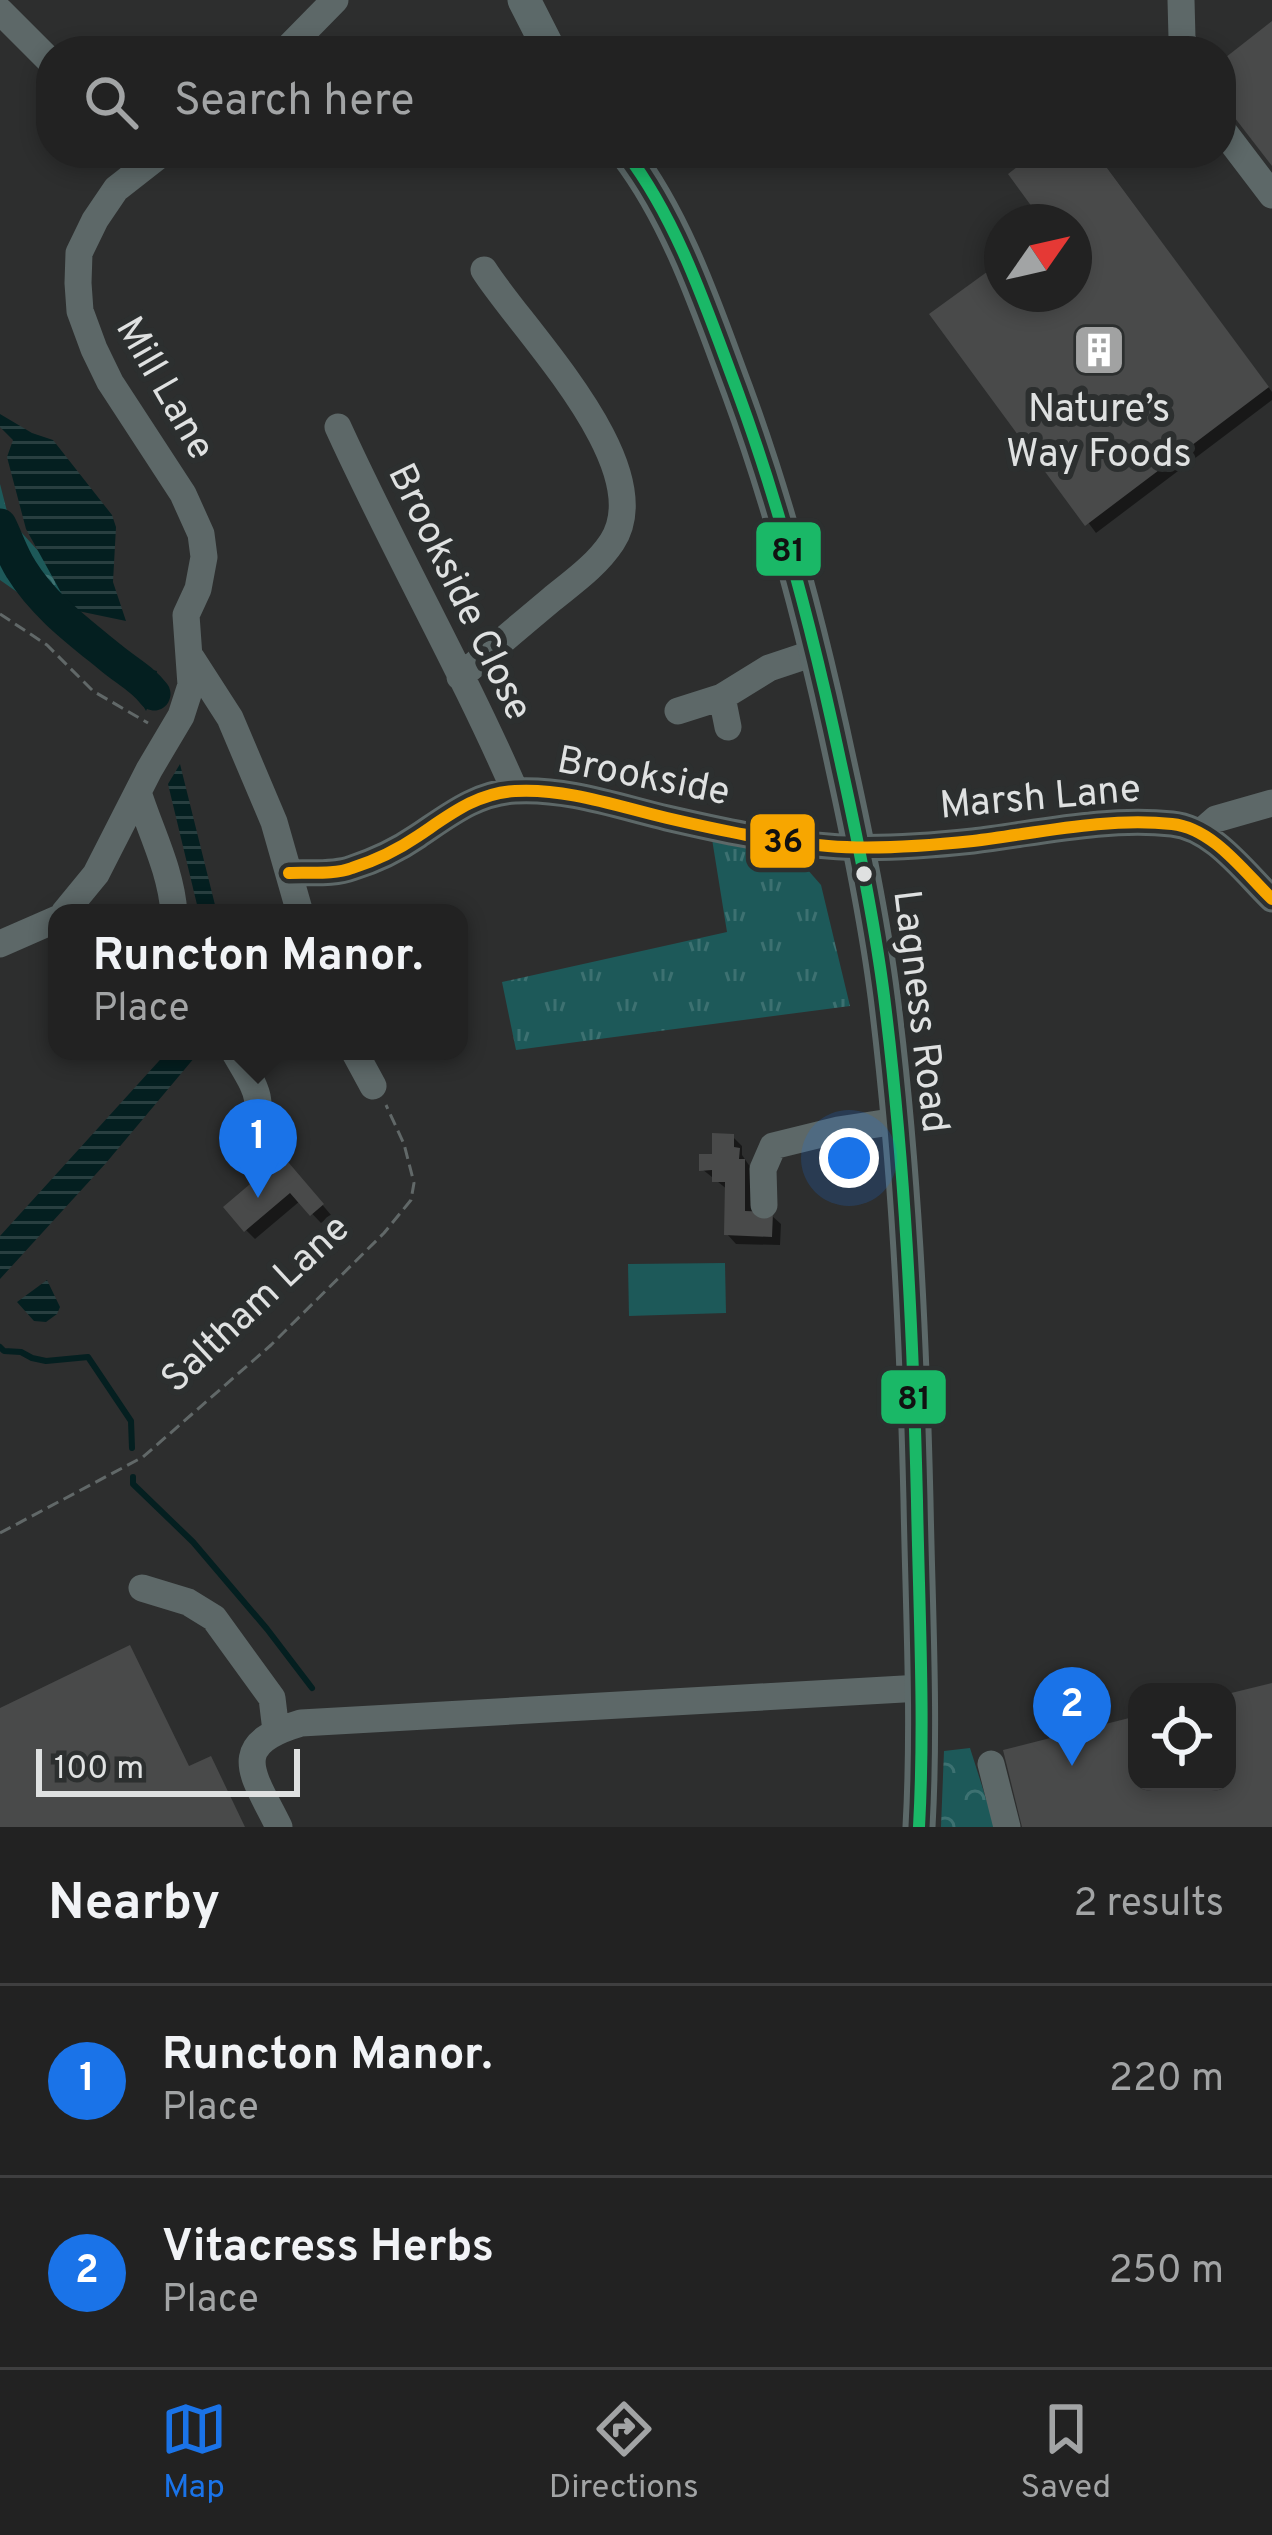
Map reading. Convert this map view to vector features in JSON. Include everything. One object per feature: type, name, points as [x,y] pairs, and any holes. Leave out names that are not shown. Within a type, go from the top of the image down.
[{"type":"main road","points":[[524,0],[542,36]]},
{"type":"main road","name":"Lagness Road","points":[[635,168],[675,237],[764,463],[817,652],[884,993],[914,1401],[921,1688],[919,1827]]},
{"type":"street","points":[[299,36],[334,0]]},
{"type":"street","points":[[1181,0],[1182,36]]},
{"type":"street","points":[[0,11],[36,47]]},
{"type":"street","points":[[1236,148],[1272,195]]},
{"type":"street","name":"Mill Lane","points":[[143,168],[116,189],[95,220],[79,254],[78,283],[80,311],[110,382],[183,494],[200,534],[204,556],[198,590],[186,615],[191,685],[174,729]]},
{"type":"street","points":[[460,677],[593,565],[614,540],[622,516],[622,490],[610,452],[592,419],[535,335],[492,301],[484,270]]},
{"type":"street","name":"Brookside Close","points":[[338,427],[515,791]]},
{"type":"street","points":[[187,650],[230,718],[274,822],[298,904]]},
{"type":"street","points":[[678,711],[722,697],[769,668],[817,652]]},
{"type":"street","points":[[722,697],[728,727]]},
{"type":"street","points":[[71,904],[96,874],[174,729],[208,726],[230,718]]},
{"type":"street","name":"Brookside","points":[[289,873],[349,870],[412,840],[459,807],[515,791],[602,801],[781,841],[859,848]]},
{"type":"street","points":[[138,792],[163,860],[173,904]]},
{"type":"street","points":[[1272,803],[1216,819],[1201,833],[1272,899]]},
{"type":"street","name":"Marsh Lane","points":[[859,848],[1119,824],[1176,824],[1201,833]]},
{"type":"street","points":[[3,936],[48,922]]},
{"type":"street","points":[[239,1060],[259,1095],[254,1128],[246,1144]]},
{"type":"street","points":[[359,1060],[373,1086]]},
{"type":"street","points":[[764,1205],[763,1169],[773,1146],[897,1121]]},
{"type":"street","points":[[142,1588],[188,1602],[214,1618],[272,1698],[276,1731]]},
{"type":"street","points":[[278,1827],[252,1771],[252,1756],[257,1744],[276,1731],[301,1723],[921,1688]]},
{"type":"street","points":[[991,1764],[1007,1827]]},
{"type":"path","points":[[0,614],[47,645],[92,691],[174,729]]},
{"type":"path","name":"Saltham Lane","points":[[0,1533],[143,1456],[271,1345],[384,1233],[411,1200],[414,1183],[404,1144],[373,1086]]},
{"type":"green space","points":[[0,484],[9,519],[77,593],[60,622],[0,580]]},
{"type":"green space","points":[[712,839],[800,861],[821,885],[850,1006],[516,1050],[502,982],[727,932]]},
{"type":"green space","points":[[725,1263],[726,1313],[629,1316],[628,1264]]},
{"type":"green space","points":[[970,1748],[995,1827],[941,1827],[944,1751]]},
{"type":"shaded area","points":[[0,414],[53,440],[112,515],[116,527],[113,582],[126,621],[78,611],[64,598],[26,529],[7,457],[13,440],[0,427]]},
{"type":"shaded area","points":[[129,656],[157,671],[146,711],[127,677],[118,671]]},
{"type":"shaded area","points":[[180,764],[215,904],[197,904],[168,784]]},
{"type":"shaded area","points":[[160,1060],[192,1060],[0,1279],[0,1236]]},
{"type":"shaded area","points":[[47,1280],[60,1307],[46,1322],[34,1321],[17,1302]]},
{"type":"building","points":[[1272,21],[1272,166],[1236,119],[1236,49]]},
{"type":"building","name":"Nature’s Way Foods","points":[[1016,168],[1107,168],[1269,387],[1085,526],[929,314],[984,274],[984,312],[1092,312],[1092,204],[1030,204],[1008,174]]},
{"type":"building","points":[[712,1133],[734,1134],[739,1159],[745,1159],[745,1211],[773,1212],[772,1237],[724,1235],[725,1182],[712,1182],[712,1170],[699,1171],[699,1154],[712,1154]]},
{"type":"building","points":[[283,1156],[324,1204],[310,1216],[290,1193],[244,1232],[223,1207]]},
{"type":"building","points":[[130,1645],[189,1766],[211,1756],[245,1827],[0,1827],[0,1708]]},
{"type":"building","points":[[1272,1683],[1272,1827],[1022,1827],[1003,1750],[1128,1718],[1128,1791],[1236,1791],[1236,1692]]},
{"type":"waterway","points":[[0,525],[18,564],[40,594],[154,694]]},
{"type":"waterway","points":[[0,1347],[46,1361],[88,1357],[131,1421],[132,1448]]},
{"type":"waterway","points":[[133,1477],[133,1484],[193,1542],[312,1688]]},
{"type":"transit line","name":"81","points":[[636,168],[690,267],[768,482],[820,669],[880,967],[903,1185],[910,1311],[921,1664],[919,1827]]},
{"type":"transit line","name":"36","points":[[289,873],[352,868],[395,850],[475,801],[534,791],[591,799],[747,835],[846,847],[955,843],[1097,824],[1172,824],[1215,843],[1272,899]]},
{"type":"place","name":"Nature’s Way Foods","points":[[1099,350]]},
{"type":"place","name":"Runcton Manor.","points":[[258,1198]]},
{"type":"place","name":"Vitacress Herbs","points":[[1072,1766]]}]
